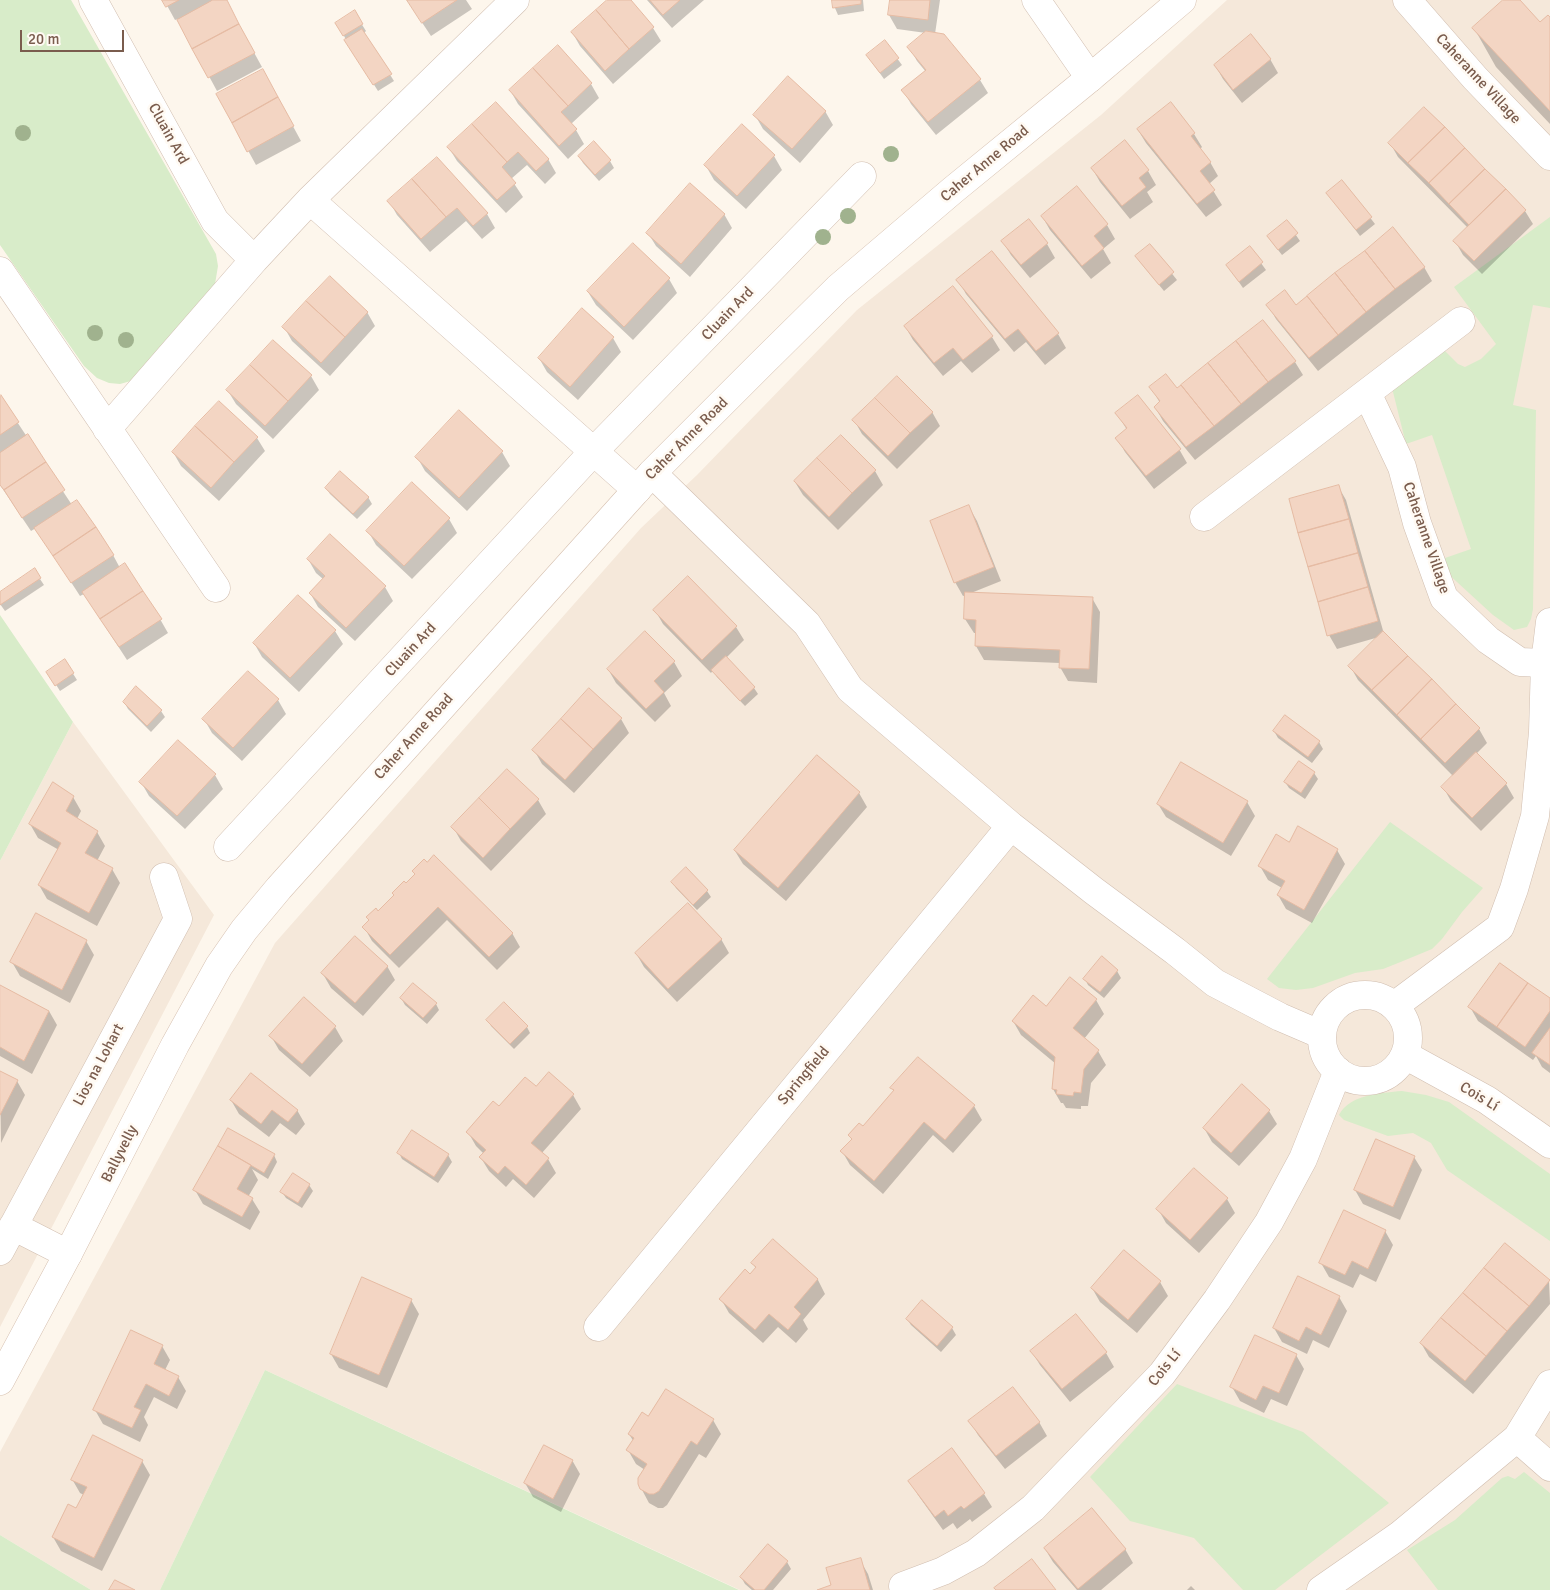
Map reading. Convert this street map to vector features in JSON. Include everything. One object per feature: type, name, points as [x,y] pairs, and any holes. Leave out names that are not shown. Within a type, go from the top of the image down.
[{"type":"street","name":"Cluain Ard","points":[[93,0],[216,220],[254,260]]},
{"type":"street","points":[[107,429],[254,260],[310,200],[515,0]]},
{"type":"street","points":[[1036,0],[1090,78]]},
{"type":"street","name":"Caher Anne Road","points":[[244,930],[278,888],[645,482],[838,288],[1182,0]]},
{"type":"street","name":"Caheranne Village","points":[[1407,0],[1475,78],[1550,156]]},
{"type":"street","name":"Cluain Ard","points":[[228,847],[593,452],[862,176]]},
{"type":"street","points":[[310,200],[593,452],[645,482],[807,624],[850,689],[1011,826],[1215,983],[1280,1017],[1322,1034]]},
{"type":"street","points":[[0,271],[216,588]]},
{"type":"street","points":[[1204,517],[1461,321]]},
{"type":"street","name":"Caheranne Village","points":[[1367,393],[1402,467],[1417,523],[1444,598],[1488,640],[1520,662],[1545,663]]},
{"type":"street","points":[[1394,1006],[1500,926],[1514,889],[1535,816],[1543,732],[1545,663],[1550,622]]},
{"type":"street","name":"Springfield","points":[[598,1327],[1011,826]]},
{"type":"street","name":"Lios na Lohart","points":[[0,1251],[178,919],[164,877]]},
{"type":"street","name":"Ballyvelly","points":[[0,1381],[68,1254],[175,1045],[219,966],[244,930]]},
{"type":"street","points":[[1369,995],[1384,998],[1394,1006],[1406,1022],[1409,1038],[1401,1063],[1388,1075],[1370,1081],[1351,1079],[1338,1071],[1330,1062],[1323,1047],[1322,1034],[1326,1019],[1336,1006],[1353,997],[1369,995]]},
{"type":"street","name":"Cois Lí","points":[[1405,1055],[1487,1100],[1550,1144]]},
{"type":"street","name":"Cois Lí","points":[[903,1586],[943,1571],[976,1553],[1033,1508],[1162,1374],[1217,1300],[1269,1222],[1303,1159],[1338,1071]]},
{"type":"street","points":[[13,1226],[68,1254]]},
{"type":"street","points":[[1321,1590],[1400,1535],[1517,1438],[1550,1384]]},
{"type":"street","points":[[1517,1438],[1550,1467]]},
{"type":"shaded area","points":[[1227,0],[1550,0],[1550,1590],[740,1590],[265,1370],[160,1590],[91,1590],[0,1535],[0,1452],[275,943],[641,528],[697,475],[857,310],[1101,115]]},
{"type":"shaded area","points":[[73,722],[214,915],[0,1327],[0,861]]},
{"type":"green space","points":[[0,0],[71,0],[216,254],[218,266],[214,290],[138,379],[120,384],[109,383],[97,378],[84,366],[0,245]]},
{"type":"green space","points":[[1550,217],[1550,308],[1533,305],[1513,405],[1536,410],[1533,609],[1527,627],[1514,630],[1493,615],[1445,571],[1445,558],[1471,549],[1432,435],[1406,444],[1392,388],[1444,350],[1458,364],[1465,367],[1481,359],[1496,344],[1454,287]]},
{"type":"green space","points":[[0,615],[73,722],[0,861]]},
{"type":"green space","points":[[1390,822],[1483,888],[1432,949],[1383,969],[1355,973],[1313,988],[1296,990],[1279,988],[1267,979]]},
{"type":"green space","points":[[1402,1091],[1426,1095],[1449,1102],[1550,1174],[1550,1241],[1447,1170],[1431,1143],[1413,1133],[1388,1136],[1344,1120],[1339,1115],[1344,1108],[1358,1099],[1376,1094]]},
{"type":"green space","points":[[265,1370],[739,1590],[160,1590]]},
{"type":"green space","points":[[1177,1384],[1303,1432],[1389,1503],[1275,1590],[1243,1590],[1194,1538],[1130,1521],[1090,1477]]},
{"type":"green space","points":[[1524,1472],[1550,1493],[1550,1590],[1438,1590],[1407,1550],[1455,1520],[1502,1478],[1508,1476],[1515,1479]]},
{"type":"green space","points":[[0,1535],[91,1590],[0,1590]]},
{"type":"building","points":[[162,0],[179,0],[166,7]]},
{"type":"building","points":[[213,0],[227,0],[239,24],[192,49],[177,20]]},
{"type":"building","points":[[407,0],[457,0],[422,23]]},
{"type":"building","points":[[607,0],[631,0],[654,27],[629,49],[596,10]]},
{"type":"building","points":[[650,0],[680,0],[663,15]]},
{"type":"building","points":[[832,0],[861,0],[861,4],[833,8]]},
{"type":"building","points":[[890,0],[930,0],[928,20],[888,15]]},
{"type":"building","points":[[1503,0],[1520,0],[1540,22],[1548,15],[1550,17],[1550,111],[1472,28]]},
{"type":"building","points":[[355,10],[363,24],[343,36],[335,23]]},
{"type":"building","points":[[596,10],[629,49],[605,71],[571,32]]},
{"type":"building","points":[[239,24],[255,53],[208,78],[192,49]]},
{"type":"building","points":[[362,29],[392,74],[373,85],[344,40]]},
{"type":"building","points":[[926,31],[944,34],[981,79],[928,122],[901,90],[926,70],[907,47]]},
{"type":"building","points":[[1251,34],[1271,59],[1233,90],[1214,65]]},
{"type":"building","points":[[885,40],[899,58],[880,73],[866,55]]},
{"type":"building","points":[[558,45],[592,83],[568,106],[533,68]]},
{"type":"building","points":[[533,68],[568,106],[561,112],[577,129],[559,146],[509,90]]},
{"type":"building","points":[[263,69],[278,97],[232,123],[216,94]]},
{"type":"building","points":[[788,76],[826,111],[792,149],[753,115]]},
{"type":"building","points":[[278,97],[294,126],[247,152],[232,123]]},
{"type":"building","points":[[496,102],[549,159],[536,171],[518,152],[507,162],[472,124]]},
{"type":"building","points":[[1171,102],[1195,133],[1191,136],[1211,162],[1200,171],[1215,190],[1197,204],[1137,129]]},
{"type":"building","points":[[1424,107],[1445,127],[1408,163],[1388,143]]},
{"type":"building","points":[[472,124],[507,162],[502,167],[516,183],[497,200],[447,147]]},
{"type":"building","points":[[742,124],[775,155],[737,196],[704,165]]},
{"type":"building","points":[[1445,127],[1465,148],[1429,183],[1408,163]]},
{"type":"building","points":[[1125,140],[1149,170],[1139,178],[1146,187],[1122,206],[1091,168]]},
{"type":"building","points":[[594,141],[611,160],[595,175],[578,156]]},
{"type":"building","points":[[1465,148],[1485,169],[1449,204],[1429,183]]},
{"type":"building","points":[[437,157],[488,213],[473,226],[457,208],[446,217],[412,179]]},
{"type":"building","points":[[1485,169],[1506,189],[1469,225],[1449,204]]},
{"type":"building","points":[[412,179],[446,217],[421,239],[387,201]]},
{"type":"building","points":[[1342,180],[1372,217],[1356,230],[1326,193]]},
{"type":"building","points":[[690,183],[725,214],[681,264],[646,233]]},
{"type":"building","points":[[1077,186],[1108,224],[1094,236],[1104,248],[1082,266],[1041,216]]},
{"type":"building","points":[[1506,189],[1526,210],[1474,261],[1453,241]]},
{"type":"building","points":[[1029,219],[1048,243],[1021,265],[1001,241]]},
{"type":"building","points":[[1287,220],[1298,233],[1278,250],[1267,236]]},
{"type":"building","points":[[1393,227],[1425,267],[1395,289],[1365,251]]},
{"type":"building","points":[[633,243],[670,278],[624,327],[587,291]]},
{"type":"building","points":[[1150,244],[1174,272],[1159,285],[1135,256]]},
{"type":"building","points":[[1250,246],[1263,262],[1239,282],[1226,265]]},
{"type":"building","points":[[992,251],[1059,333],[1036,351],[1018,329],[1005,339],[956,280]]},
{"type":"building","points":[[1365,251],[1395,289],[1366,312],[1335,273]]},
{"type":"building","points":[[1335,273],[1366,312],[1338,335],[1307,296]]},
{"type":"building","points":[[330,276],[368,312],[345,337],[306,301]]},
{"type":"building","points":[[953,286],[993,336],[963,360],[953,348],[934,363],[904,326]]},
{"type":"building","points":[[1285,290],[1296,305],[1307,296],[1338,335],[1309,358],[1266,305]]},
{"type":"building","points":[[306,301],[345,337],[321,363],[282,327]]},
{"type":"building","points":[[582,308],[614,337],[570,387],[538,358]]},
{"type":"building","points":[[1263,320],[1296,361],[1268,382],[1236,341]]},
{"type":"building","points":[[273,340],[312,375],[288,401],[250,365]]},
{"type":"building","points":[[1236,341],[1268,382],[1241,404],[1208,363]]},
{"type":"building","points":[[1208,363],[1241,404],[1214,426],[1181,385]]},
{"type":"building","points":[[250,365],[288,401],[265,426],[226,390]]},
{"type":"building","points":[[1166,374],[1177,388],[1181,385],[1214,426],[1186,447],[1154,407],[1160,401],[1149,387]]},
{"type":"building","points":[[897,376],[933,412],[910,433],[875,398]]},
{"type":"building","points":[[1138,395],[1181,449],[1146,476],[1115,438],[1127,428],[1115,413]]},
{"type":"building","points":[[0,396],[19,422],[0,435]]},
{"type":"building","points":[[875,398],[910,433],[888,456],[852,420]]},
{"type":"building","points":[[219,401],[258,437],[234,462],[195,426]]},
{"type":"building","points":[[459,410],[503,451],[459,498],[415,457]]},
{"type":"building","points":[[195,426],[234,462],[211,488],[172,452]]},
{"type":"building","points":[[28,434],[46,462],[4,490],[0,485],[0,453]]},
{"type":"building","points":[[841,435],[876,470],[852,493],[817,458]]},
{"type":"building","points":[[817,458],[852,493],[829,517],[794,481]]},
{"type":"building","points":[[46,462],[65,490],[22,518],[4,490]]},
{"type":"building","points":[[340,471],[369,497],[353,514],[325,488]]},
{"type":"building","points":[[412,482],[450,518],[404,566],[366,531]]},
{"type":"building","points":[[1339,485],[1349,519],[1298,533],[1289,499]]},
{"type":"building","points":[[77,500],[96,527],[53,556],[34,528]]},
{"type":"building","points":[[969,505],[994,567],[954,583],[930,521]]},
{"type":"building","points":[[1349,519],[1358,553],[1308,567],[1298,533]]},
{"type":"building","points":[[96,527],[114,555],[71,583],[53,556]]},
{"type":"building","points":[[330,534],[386,586],[346,628],[309,593],[325,576],[307,559]]},
{"type":"building","points":[[1358,553],[1368,587],[1318,602],[1308,567]]},
{"type":"building","points":[[125,563],[143,591],[100,619],[82,592]]},
{"type":"building","points":[[35,568],[41,578],[0,605],[0,592]]},
{"type":"building","points":[[688,576],[737,626],[702,660],[653,610]]},
{"type":"building","points":[[1368,587],[1378,621],[1327,636],[1318,602]]},
{"type":"building","points":[[143,591],[162,619],[119,647],[100,619]]},
{"type":"building","points":[[965,592],[1093,597],[1089,669],[1059,668],[1060,650],[975,646],[976,620],[964,619]]},
{"type":"building","points":[[298,595],[336,630],[290,678],[253,643]]},
{"type":"building","points":[[645,631],[675,661],[654,681],[664,692],[646,709],[607,669]]},
{"type":"building","points":[[1383,631],[1408,656],[1372,690],[1348,666]]},
{"type":"building","points":[[726,656],[755,687],[740,701],[711,670]]},
{"type":"building","points":[[1408,656],[1432,679],[1397,715],[1372,690]]},
{"type":"building","points":[[65,659],[74,673],[55,686],[46,672]]},
{"type":"building","points":[[248,671],[279,699],[233,748],[202,719]]},
{"type":"building","points":[[1432,679],[1456,704],[1421,739],[1397,715]]},
{"type":"building","points":[[136,686],[162,710],[147,726],[123,702]]},
{"type":"building","points":[[589,688],[622,718],[593,749],[561,719]]},
{"type":"building","points":[[1456,704],[1480,728],[1445,763],[1421,739]]},
{"type":"building","points":[[1285,715],[1320,741],[1308,757],[1273,731]]},
{"type":"building","points":[[561,719],[593,749],[565,780],[532,750]]},
{"type":"building","points":[[178,740],[216,774],[177,816],[139,782]]},
{"type":"building","points":[[1476,752],[1507,783],[1472,818],[1441,787]]},
{"type":"building","points":[[817,755],[860,792],[778,888],[734,850]]},
{"type":"building","points":[[1299,761],[1315,772],[1301,793],[1284,782]]},
{"type":"building","points":[[1181,762],[1248,801],[1223,843],[1157,804]]},
{"type":"building","points":[[507,769],[539,799],[510,829],[479,798]]},
{"type":"building","points":[[53,782],[74,796],[66,811],[98,831],[85,853],[113,868],[89,913],[38,885],[61,843],[29,824]]},
{"type":"building","points":[[479,798],[510,829],[483,858],[451,827]]},
{"type":"building","points":[[1298,826],[1338,849],[1304,910],[1277,895],[1285,881],[1258,866],[1276,834],[1289,842]]},
{"type":"building","points":[[434,855],[513,933],[489,957],[438,907],[390,955],[362,927],[369,920],[366,917],[376,908],[378,911],[394,895],[392,893],[404,881],[406,883],[415,874],[412,871],[424,859],[427,862]]},
{"type":"building","points":[[686,867],[708,890],[693,905],[671,882]]},
{"type":"building","points":[[688,903],[722,939],[668,989],[635,953]]},
{"type":"building","points":[[36,913],[87,940],[62,990],[10,962]]},
{"type":"building","points":[[355,936],[388,966],[355,1003],[321,973]]},
{"type":"building","points":[[1102,956],[1118,970],[1100,992],[1083,979]]},
{"type":"building","points":[[1500,963],[1528,983],[1497,1027],[1468,1007]]},
{"type":"building","points":[[1070,977],[1097,999],[1073,1028],[1099,1050],[1084,1069],[1081,1093],[1074,1092],[1073,1096],[1056,1094],[1057,1090],[1052,1089],[1055,1057],[1012,1021],[1033,995],[1046,1006]]},
{"type":"building","points":[[413,983],[437,1003],[423,1018],[400,998]]},
{"type":"building","points":[[1528,983],[1550,998],[1550,1011],[1525,1047],[1497,1027]]},
{"type":"building","points":[[0,985],[49,1011],[24,1061],[0,1047]]},
{"type":"building","points":[[304,997],[336,1026],[302,1064],[269,1036]]},
{"type":"building","points":[[504,1002],[528,1026],[510,1044],[486,1020]]},
{"type":"building","points":[[1550,1028],[1550,1065],[1532,1053]]},
{"type":"building","points":[[918,1057],[975,1105],[945,1140],[924,1122],[874,1181],[840,1151],[852,1139],[848,1135],[859,1123],[863,1126],[894,1090],[890,1088]]},
{"type":"building","points":[[0,1071],[18,1080],[0,1115]]},
{"type":"building","points":[[549,1072],[574,1094],[531,1143],[549,1158],[526,1185],[505,1166],[498,1174],[479,1157],[486,1150],[466,1132],[493,1101],[499,1106],[525,1077],[536,1086]]},
{"type":"building","points":[[251,1073],[298,1110],[288,1122],[272,1110],[261,1124],[230,1100]]},
{"type":"building","points":[[1242,1084],[1270,1110],[1231,1153],[1203,1128]]},
{"type":"building","points":[[228,1128],[275,1154],[264,1173],[218,1146]]},
{"type":"building","points":[[412,1130],[449,1154],[434,1177],[397,1153]]},
{"type":"building","points":[[1376,1139],[1415,1156],[1393,1207],[1354,1190]]},
{"type":"building","points":[[218,1146],[251,1165],[237,1189],[253,1198],[242,1217],[193,1190]]},
{"type":"building","points":[[1194,1168],[1228,1198],[1190,1240],[1156,1209]]},
{"type":"building","points":[[293,1173],[310,1184],[298,1203],[280,1192]]},
{"type":"building","points":[[1344,1210],[1386,1230],[1368,1269],[1352,1261],[1345,1275],[1319,1263]]},
{"type":"building","points":[[773,1239],[818,1279],[794,1307],[801,1314],[788,1330],[769,1314],[755,1330],[719,1299],[745,1269],[750,1274],[756,1267],[751,1263]]},
{"type":"building","points":[[1505,1243],[1550,1280],[1529,1306],[1484,1268]]},
{"type":"building","points":[[1124,1250],[1161,1281],[1128,1320],[1091,1288]]},
{"type":"building","points":[[1484,1268],[1529,1306],[1507,1331],[1463,1293]]},
{"type":"building","points":[[1298,1276],[1340,1296],[1321,1335],[1306,1327],[1299,1341],[1273,1328]]},
{"type":"building","points":[[362,1277],[412,1299],[379,1375],[330,1354]]},
{"type":"building","points":[[1463,1293],[1507,1331],[1486,1356],[1441,1318]]},
{"type":"building","points":[[922,1300],[953,1327],[937,1346],[906,1319]]},
{"type":"building","points":[[1076,1314],[1107,1352],[1062,1389],[1030,1351]]},
{"type":"building","points":[[1441,1318],[1486,1356],[1465,1381],[1420,1343]]},
{"type":"building","points":[[131,1330],[163,1345],[154,1364],[179,1376],[169,1396],[146,1384],[134,1407],[141,1410],[132,1428],[93,1410]]},
{"type":"building","points":[[1255,1335],[1297,1354],[1279,1393],[1263,1386],[1256,1400],[1230,1387]]},
{"type":"building","points":[[1013,1387],[1040,1422],[996,1456],[968,1421]]},
{"type":"building","points":[[666,1389],[714,1419],[697,1445],[691,1441],[659,1491],[649,1494],[640,1489],[638,1484],[638,1478],[647,1464],[626,1450],[634,1438],[628,1434],[642,1412],[648,1416]]},
{"type":"building","points":[[93,1435],[143,1460],[94,1558],[52,1537],[68,1504],[76,1508],[87,1487],[71,1480]]},
{"type":"building","points":[[544,1445],[573,1460],[553,1499],[524,1483]]},
{"type":"building","points":[[952,1448],[985,1493],[964,1509],[961,1506],[948,1516],[944,1510],[935,1517],[908,1481]]},
{"type":"building","points":[[1092,1508],[1126,1549],[1078,1589],[1044,1548]]},
{"type":"building","points":[[768,1544],[788,1561],[764,1590],[755,1590],[740,1577]]},
{"type":"building","points":[[861,1558],[870,1590],[817,1590],[831,1585],[826,1568]]},
{"type":"building","points":[[1032,1559],[1056,1590],[996,1590],[994,1588]]},
{"type":"building","points":[[115,1580],[135,1590],[109,1590]]}]
